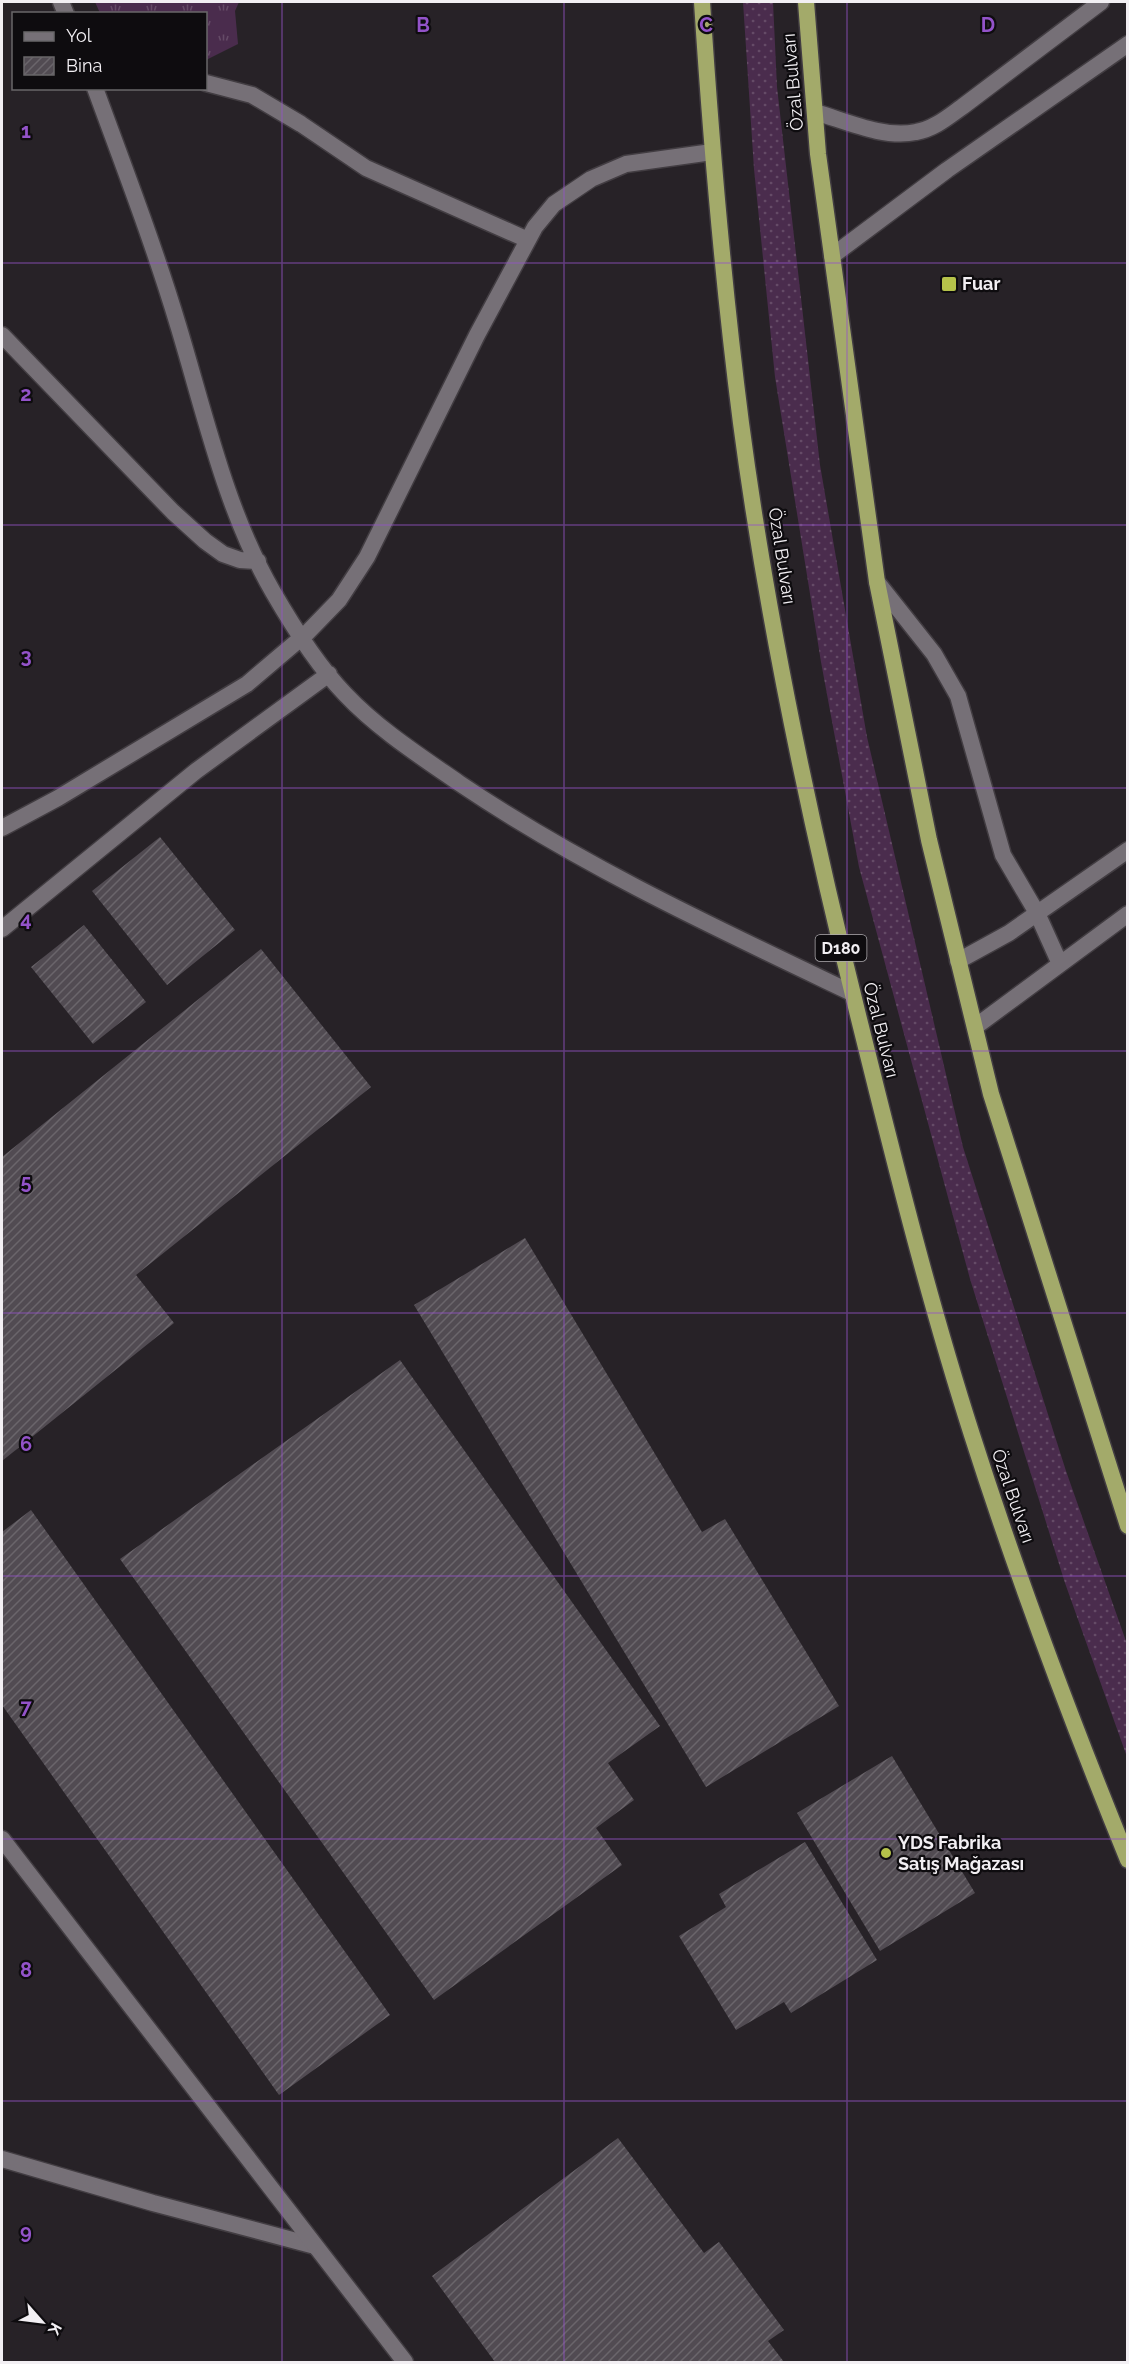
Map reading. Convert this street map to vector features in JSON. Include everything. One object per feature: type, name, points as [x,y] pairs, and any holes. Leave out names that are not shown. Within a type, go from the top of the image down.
[{"type":"highway","name":"Özal Bulvarı","points":[[702,2],[712,152],[741,424],[775,638],[822,872],[910,1226],[972,1435],[1064,1702],[1128,1860]]},
{"type":"highway","name":"Özal Bulvarı","points":[[806,2],[815,112],[832,256],[877,582],[929,840],[991,1094],[1128,1526]]},
{"type":"street","points":[[815,112],[868,128],[902,134],[918,132],[938,124],[962,107],[1101,2]]},
{"type":"street","points":[[832,256],[947,170],[1128,44]]},
{"type":"street","points":[[207,83],[252,95],[301,124],[366,168],[528,240]]},
{"type":"street","points":[[96,90],[154,247],[226,481],[258,561],[272,591],[345,694],[403,745],[502,812],[682,912],[852,993]]},
{"type":"street","points":[[2,828],[58,798],[247,684],[303,636],[339,600],[367,557],[477,335],[528,240],[554,204],[591,179],[626,164],[712,152]]},
{"type":"street","points":[[2,335],[173,512],[205,541],[223,554],[240,560],[258,561]]},
{"type":"street","points":[[877,582],[934,654],[958,696],[1003,855],[1037,913],[1060,964]]},
{"type":"street","points":[[2,929],[187,778],[329,674]]},
{"type":"street","points":[[958,961],[1009,933],[1128,850]]},
{"type":"street","points":[[975,1027],[1128,914]]},
{"type":"street","points":[[2,1839],[405,2362]]},
{"type":"street","points":[[2,2158],[163,2206],[315,2246]]},
{"type":"green space","points":[[95,2],[239,2],[235,11],[238,44],[207,60],[207,12],[100,12]]},
{"type":"green space","points":[[743,2],[773,2],[777,87],[820,465],[867,737],[963,1147],[1066,1471],[1127,1644],[1127,1757],[1065,1583],[970,1279],[859,867],[821,662],[775,377],[754,169]]},
{"type":"building","points":[[160,837],[235,930],[167,985],[92,891]]},
{"type":"building","points":[[84,925],[146,1002],[93,1044],[31,967]]},
{"type":"building","points":[[261,949],[371,1087],[136,1275],[174,1323],[2,1461],[2,1157]]},
{"type":"building","points":[[525,1238],[702,1532],[725,1519],[839,1706],[706,1787],[414,1305]]},
{"type":"building","points":[[400,1360],[660,1726],[608,1763],[634,1800],[596,1828],[622,1865],[434,2000],[120,1559]]},
{"type":"building","points":[[31,1510],[390,2015],[279,2095],[2,1705],[2,1532]]},
{"type":"building","name":"YDS Fabrika Satış Mağazası","points":[[892,1756],[975,1893],[880,1951],[797,1813]]},
{"type":"building","points":[[805,1842],[877,1960],[791,2013],[784,2002],[736,2030],[679,1936],[726,1907],[719,1894]]},
{"type":"building","points":[[618,2138],[704,2253],[719,2242],[784,2330],[768,2341],[784,2362],[495,2362],[432,2276]]},
{"type":"place","name":"Fuar","points":[[949,284]]},
{"type":"place","name":"YDS Fabrika Satış Mağazası","points":[[886,1853]]}]
